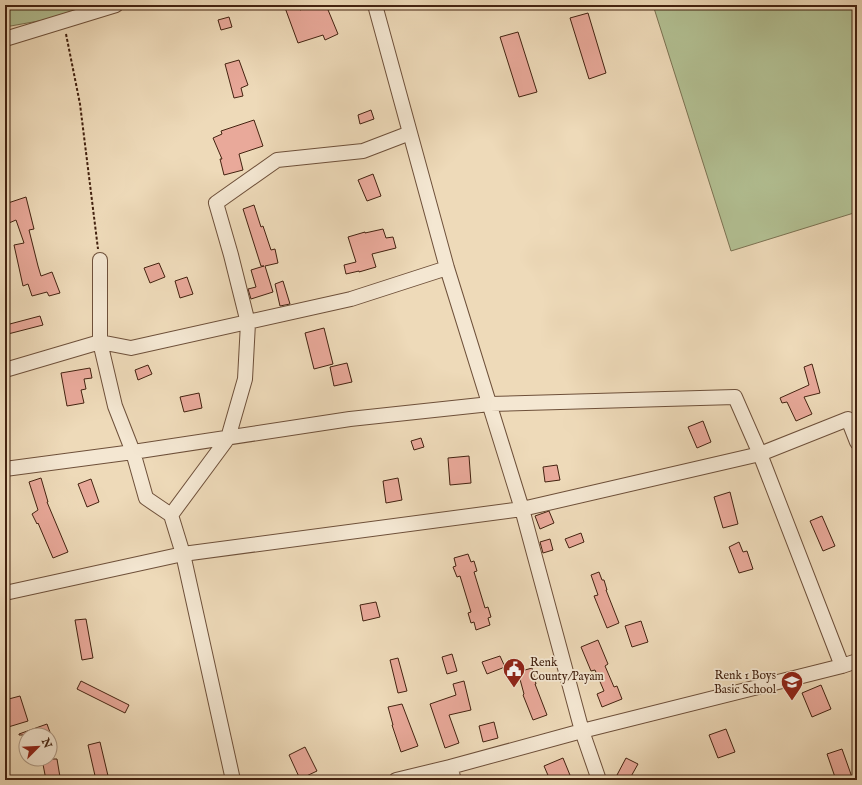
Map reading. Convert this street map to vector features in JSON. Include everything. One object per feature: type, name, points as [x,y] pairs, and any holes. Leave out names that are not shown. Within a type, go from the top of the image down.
[{"type":"street","points":[[5,39],[116,5]]},
{"type":"street","points":[[375,5],[447,268],[522,509],[582,731],[599,780]]},
{"type":"street","points":[[171,515],[228,438],[245,379],[248,323],[216,202],[277,160],[363,151],[410,133]]},
{"type":"street","points":[[100,260],[100,342],[115,406],[133,452],[146,498],[171,515],[182,554],[233,780]]},
{"type":"street","points":[[5,370],[100,342],[131,348],[248,323],[351,299],[447,268]]},
{"type":"street","points":[[5,469],[133,452],[350,419],[490,404],[734,397],[760,454],[842,666]]},
{"type":"street","points":[[5,593],[182,554],[522,509],[760,454],[848,419],[857,442]]},
{"type":"street","points":[[396,780],[452,774],[582,731],[857,661]]},
{"type":"path","points":[[64,21],[80,104],[100,260]]},
{"type":"green space","points":[[5,5],[128,5],[5,27]]},
{"type":"green space","points":[[653,5],[857,5],[857,212],[731,251]]},
{"type":"building","points":[[284,5],[298,5],[300,10],[314,5],[326,5],[338,34],[325,40],[323,35],[298,43]]},
{"type":"building","points":[[588,13],[606,73],[589,79],[570,18]]},
{"type":"building","points":[[229,17],[232,27],[221,30],[218,20]]},
{"type":"building","points":[[518,32],[537,92],[519,97],[500,37]]},
{"type":"building","points":[[239,60],[248,85],[241,88],[243,96],[234,98],[225,64]]},
{"type":"building","points":[[371,110],[374,119],[360,124],[358,115]]},
{"type":"building","points":[[254,120],[263,146],[239,154],[243,170],[224,175],[220,159],[222,159],[213,138],[222,134],[221,131]]},
{"type":"building","points":[[373,174],[381,196],[367,201],[358,180]]},
{"type":"building","points":[[26,197],[34,229],[29,230],[41,276],[52,272],[60,293],[49,296],[47,292],[32,296],[28,284],[23,286],[14,245],[24,243],[16,220],[9,223],[5,210],[5,204]]},
{"type":"building","points":[[254,205],[261,227],[263,226],[271,250],[275,249],[278,263],[265,266],[273,292],[251,299],[248,289],[256,287],[251,270],[264,266],[261,266],[243,209]]},
{"type":"building","points":[[383,229],[386,238],[393,237],[396,248],[372,254],[376,267],[346,274],[344,265],[356,262],[348,237]]},
{"type":"building","points":[[159,263],[165,277],[150,283],[144,268]]},
{"type":"building","points":[[187,277],[193,294],[180,298],[175,281]]},
{"type":"building","points":[[283,281],[290,304],[280,306],[275,284]]},
{"type":"building","points":[[40,316],[43,325],[8,334],[6,325]]},
{"type":"building","points":[[324,328],[333,364],[314,369],[305,333]]},
{"type":"building","points":[[347,363],[352,382],[334,386],[330,367]]},
{"type":"building","points":[[812,364],[820,393],[804,397],[812,414],[796,421],[787,402],[782,403],[780,398],[809,385],[804,367]]},
{"type":"building","points":[[148,365],[152,374],[138,380],[135,370]]},
{"type":"building","points":[[90,368],[92,378],[84,379],[86,389],[81,390],[84,403],[67,406],[61,373]]},
{"type":"building","points":[[199,393],[202,408],[184,412],[180,397]]},
{"type":"building","points":[[703,421],[711,442],[697,448],[688,427]]},
{"type":"building","points":[[421,438],[424,447],[414,450],[411,441]]},
{"type":"building","points":[[469,456],[471,483],[450,485],[448,458]]},
{"type":"building","points":[[557,465],[560,480],[545,482],[543,467]]},
{"type":"building","points":[[41,478],[47,502],[68,552],[53,558],[38,523],[37,524],[32,514],[38,510],[29,482]]},
{"type":"building","points":[[398,478],[402,500],[386,503],[383,481]]},
{"type":"building","points":[[91,479],[99,502],[87,507],[78,484]]},
{"type":"building","points":[[730,492],[738,524],[723,528],[714,497]]},
{"type":"building","points":[[549,511],[554,523],[540,529],[535,516]]},
{"type":"building","points":[[822,516],[835,546],[823,551],[810,521]]},
{"type":"building","points":[[581,533],[584,542],[569,548],[565,539]]},
{"type":"building","points":[[550,539],[553,550],[543,553],[540,542]]},
{"type":"building","points":[[739,542],[743,552],[747,551],[753,569],[739,573],[729,547]]},
{"type":"building","points":[[468,554],[471,562],[474,561],[477,571],[474,572],[485,608],[488,607],[491,617],[488,618],[490,625],[476,630],[474,622],[471,623],[468,613],[471,612],[460,576],[457,577],[453,567],[456,566],[454,558]]},
{"type":"building","points":[[599,572],[602,580],[604,580],[606,590],[619,623],[607,628],[594,596],[598,595],[591,575]]},
{"type":"building","points":[[376,602],[380,617],[363,621],[360,605]]},
{"type":"building","points":[[86,619],[93,658],[82,660],[75,620]]},
{"type":"building","points":[[641,621],[648,642],[632,647],[625,626]]},
{"type":"building","points":[[598,640],[608,664],[605,666],[614,687],[617,686],[622,699],[602,707],[597,694],[604,691],[595,670],[591,671],[581,647]]},
{"type":"building","points":[[452,654],[457,671],[447,674],[442,657]]},
{"type":"building","points":[[500,656],[505,667],[487,674],[482,662]]},
{"type":"building","points":[[398,658],[407,691],[398,693],[390,660]]},
{"type":"building","points":[[532,668],[535,684],[547,715],[533,720],[523,695],[518,672]]},
{"type":"building","points":[[81,681],[129,705],[125,713],[77,689]]},
{"type":"building","points":[[464,681],[471,710],[449,715],[459,743],[445,748],[430,704],[456,695],[453,684]]},
{"type":"building","points":[[821,685],[831,709],[812,717],[802,693]]},
{"type":"building","points":[[20,696],[28,721],[5,728],[5,700]]},
{"type":"building","points":[[402,704],[418,746],[401,752],[388,707]]},
{"type":"building","points":[[494,722],[498,738],[483,742],[479,726]]},
{"type":"building","points":[[47,724],[48,727],[39,727]]},
{"type":"building","points":[[726,729],[735,752],[718,758],[709,735]]},
{"type":"building","points":[[100,742],[109,780],[96,780],[88,745]]},
{"type":"building","points":[[305,747],[317,771],[300,779],[289,755]]},
{"type":"building","points":[[842,749],[853,780],[836,780],[827,754]]},
{"type":"building","points":[[563,758],[572,780],[550,780],[544,766]]},
{"type":"building","points":[[626,758],[638,764],[629,780],[617,775]]},
{"type":"building","points":[[58,765],[60,777],[46,780],[44,767],[58,767]]},
{"type":"place","name":"Renk County/Payam","points":[[514,688]]},
{"type":"place","name":"Renk 1 Boys Basic School","points":[[792,702]]}]
